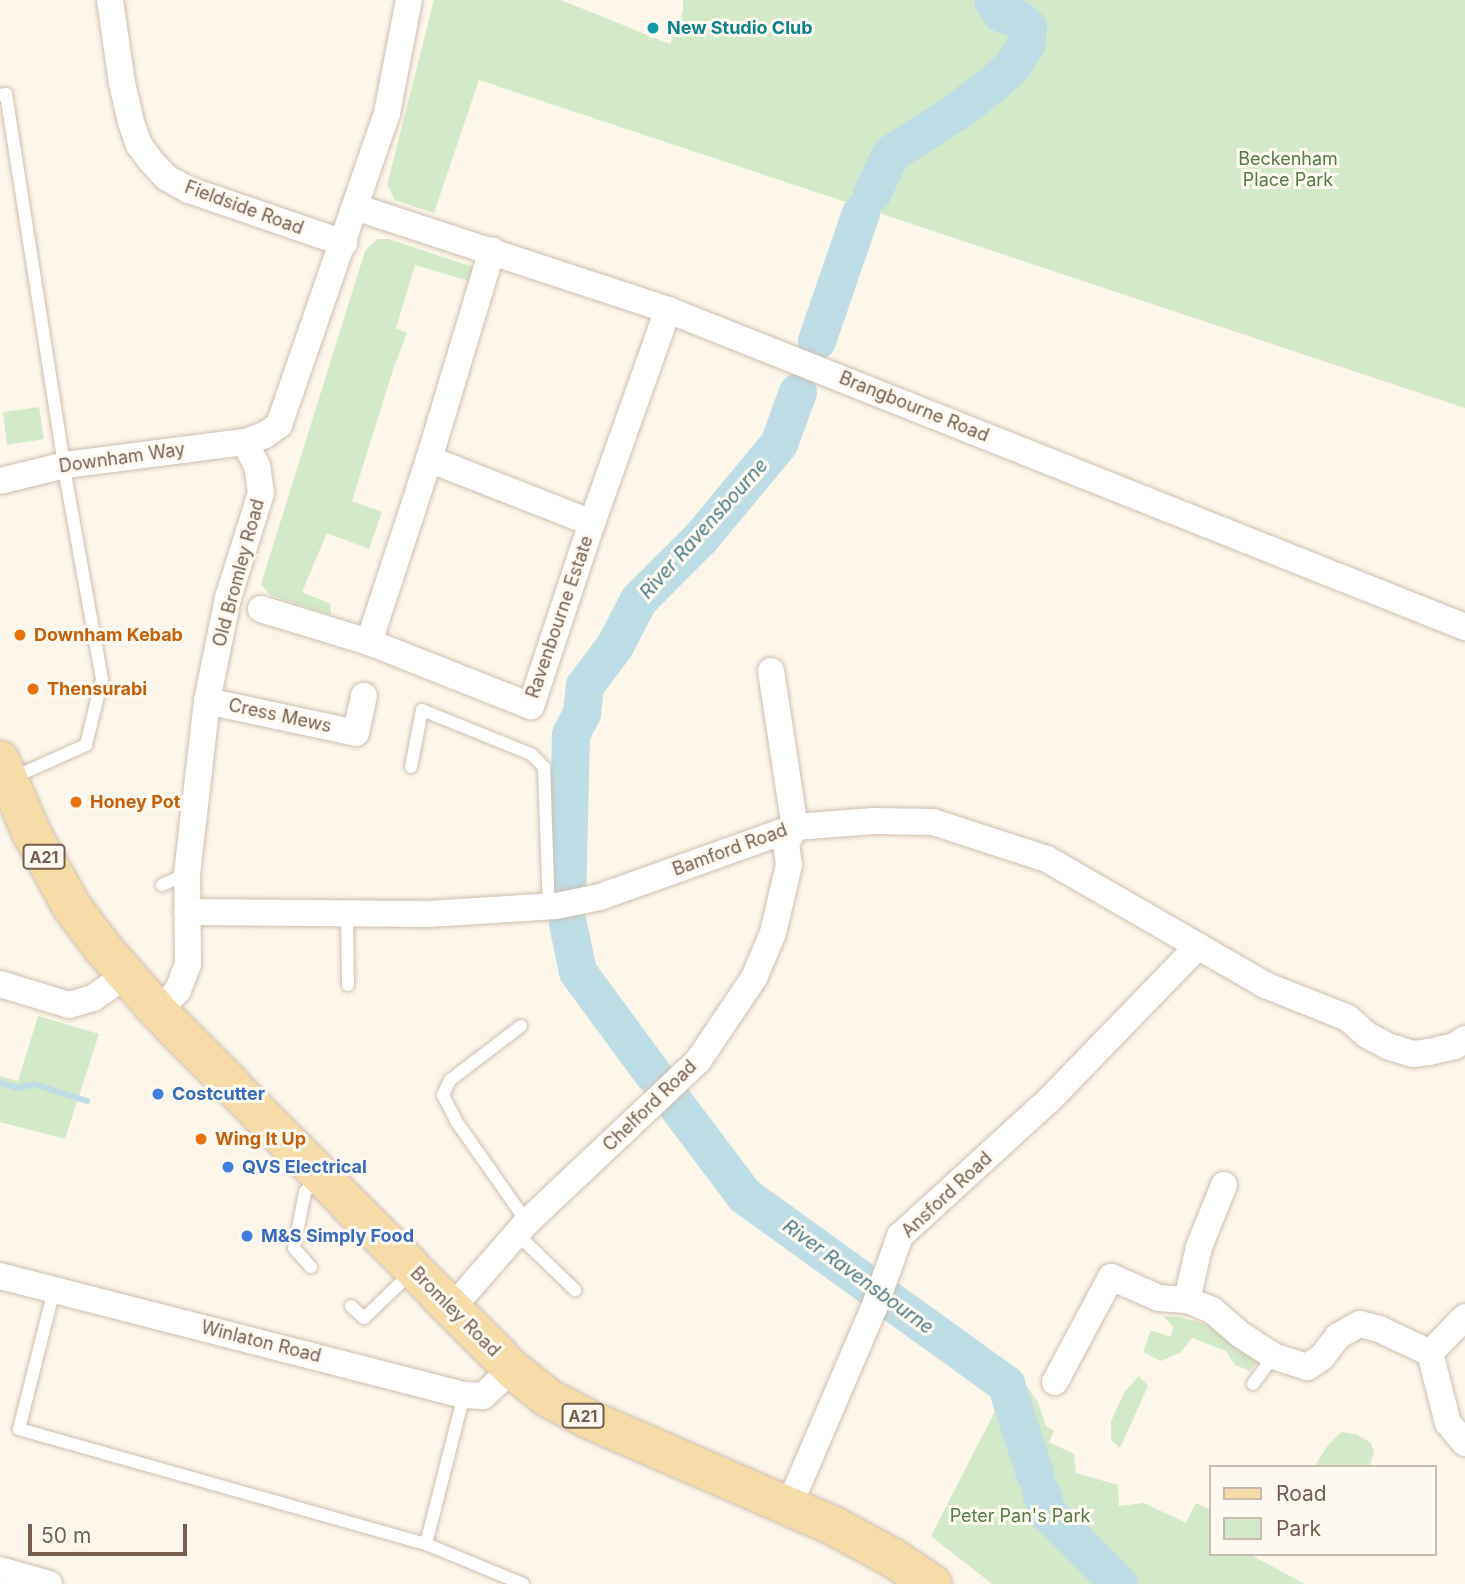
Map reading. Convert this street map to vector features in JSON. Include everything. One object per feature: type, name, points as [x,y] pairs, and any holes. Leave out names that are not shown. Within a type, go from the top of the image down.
[{"type":"main road","name":"Bromley Road","points":[[4,770],[32,834],[72,907],[126,975],[158,1011],[512,1369],[548,1398],[588,1419],[789,1506],[893,1558],[932,1584]]},
{"type":"street","name":"Fieldside Road","points":[[110,0],[122,83],[131,122],[139,145],[167,178],[189,190],[344,243]]},
{"type":"street","points":[[245,442],[265,435],[279,425],[387,113],[410,0]]},
{"type":"street","name":"Brangbourne Road","points":[[355,207],[668,310],[1465,627]]},
{"type":"street","points":[[369,642],[429,459],[492,250]]},
{"type":"street","name":"Ravenbourne Estate","points":[[261,610],[369,642],[531,706],[592,523],[668,310]]},
{"type":"street","name":"Downham Way","points":[[0,481],[65,465],[245,442]]},
{"type":"street","name":"Old Bromley Road","points":[[158,1011],[178,990],[188,964],[187,874],[207,701],[228,598],[261,494],[257,466],[245,442]]},
{"type":"street","name":"Ravenbourne Estate","points":[[429,459],[592,523]]},
{"type":"street","points":[[771,671],[795,827]]},
{"type":"street","name":"Cress Mews","points":[[207,701],[356,733],[364,696]]},
{"type":"street","name":"Bamford Road","points":[[187,912],[429,914],[552,906],[600,897],[795,827],[874,821],[933,822],[990,838],[1048,859],[1265,985],[1348,1018],[1367,1035],[1390,1047],[1413,1054],[1455,1046],[1465,1039]]},
{"type":"street","name":"Chelford Road","points":[[452,1308],[522,1228],[698,1060],[754,978],[773,933],[789,865],[786,844],[795,827]]},
{"type":"street","name":"Ansford Road","points":[[789,1506],[874,1308],[900,1236],[1049,1100],[1198,947]]},
{"type":"street","points":[[0,984],[69,1005],[93,998],[126,975]]},
{"type":"street","points":[[1187,1300],[1199,1247],[1224,1185]]},
{"type":"street","name":"Winlaton Road","points":[[0,1276],[464,1395]]},
{"type":"street","points":[[1055,1382],[1111,1277],[1159,1298],[1187,1300],[1212,1310],[1241,1335],[1273,1356],[1307,1367],[1321,1358],[1338,1336],[1360,1324],[1379,1329],[1430,1353]]},
{"type":"street","points":[[1430,1353],[1465,1317]]},
{"type":"street","points":[[1430,1353],[1448,1423],[1465,1443]]},
{"type":"street","points":[[464,1395],[483,1396],[512,1369]]},
{"type":"street","points":[[0,1570],[49,1584]]},
{"type":"lane","points":[[0,95],[6,94],[102,679],[86,744],[4,770]]},
{"type":"lane","points":[[411,767],[422,710],[531,754],[544,767],[552,906]]},
{"type":"lane","points":[[162,885],[187,874]]},
{"type":"lane","points":[[347,912],[348,985]]},
{"type":"lane","points":[[521,1026],[450,1080],[443,1095],[456,1121],[522,1228],[575,1290]]},
{"type":"lane","points":[[311,1267],[294,1248],[305,1192],[321,1174]]},
{"type":"lane","points":[[351,1307],[364,1318],[414,1270]]},
{"type":"lane","points":[[54,1290],[19,1429],[426,1544],[523,1584]]},
{"type":"lane","points":[[1253,1384],[1273,1356]]},
{"type":"lane","points":[[426,1544],[464,1395]]},
{"type":"green space","name":"Beckenham Place Park","points":[[434,0],[561,0],[670,44],[683,12],[683,0],[1465,0],[1465,408],[479,80],[434,213],[395,200],[387,185]]},
{"type":"green space","points":[[377,239],[389,239],[476,268],[472,282],[415,265],[396,328],[407,333],[352,501],[382,512],[369,549],[327,533],[302,592],[331,604],[331,615],[270,595],[261,584],[365,251]]},
{"type":"green space","points":[[39,407],[44,439],[7,445],[3,412]]},
{"type":"green space","points":[[38,1016],[99,1034],[65,1139],[0,1122],[0,1076],[18,1081]]},
{"type":"green space","points":[[1163,1316],[1179,1317],[1221,1328],[1258,1361],[1250,1371],[1235,1365],[1226,1351],[1192,1338],[1181,1352],[1161,1361],[1143,1352],[1151,1330],[1171,1337],[1173,1327]]},
{"type":"green space","points":[[1139,1376],[1148,1386],[1120,1448],[1111,1440],[1111,1421],[1125,1391]]},
{"type":"green space","name":"Peter Pan's Park","points":[[1012,1378],[1026,1385],[1038,1402],[1046,1426],[1054,1431],[1049,1442],[1074,1454],[1076,1473],[1118,1485],[1119,1506],[1144,1503],[1186,1523],[1196,1503],[1210,1510],[1210,1556],[1253,1556],[1305,1584],[992,1584],[931,1536]]},
{"type":"green space","points":[[1341,1432],[1356,1434],[1371,1443],[1374,1453],[1370,1465],[1315,1465],[1328,1445]]},
{"type":"waterway","name":"River Ravensbourne","points":[[872,194],[891,154],[955,113],[992,85],[1012,67],[1026,45],[1028,28],[1018,19],[1001,13],[993,0]]},
{"type":"waterway","name":"River Ravensbourne","points":[[817,341],[861,213]]},
{"type":"waterway","name":"River Ravensbourne","points":[[567,907],[571,735],[582,713],[585,686],[615,646],[639,600],[702,537],[779,444],[798,392]]},
{"type":"waterway","name":"River Ravensbourne","points":[[568,924],[578,972],[653,1074]]},
{"type":"waterway","points":[[0,1083],[17,1088],[34,1084],[87,1101]]},
{"type":"waterway","name":"River Ravensbourne","points":[[662,1086],[745,1196],[1006,1384],[1035,1474]]},
{"type":"waterway","name":"River Ravensbourne","points":[[1041,1492],[1048,1513],[1119,1584]]},
{"type":"place","name":"New Studio Club","points":[[653,28]]},
{"type":"place","name":"Downham Kebab","points":[[20,635]]},
{"type":"place","name":"Thensurabi","points":[[33,689]]},
{"type":"place","name":"Honey Pot","points":[[76,802]]},
{"type":"place","name":"Costcutter","points":[[158,1094]]},
{"type":"place","name":"Wing It Up","points":[[201,1139]]},
{"type":"place","name":"QVS Electrical","points":[[228,1167]]},
{"type":"place","name":"M&S Simply Food","points":[[247,1236]]}]
